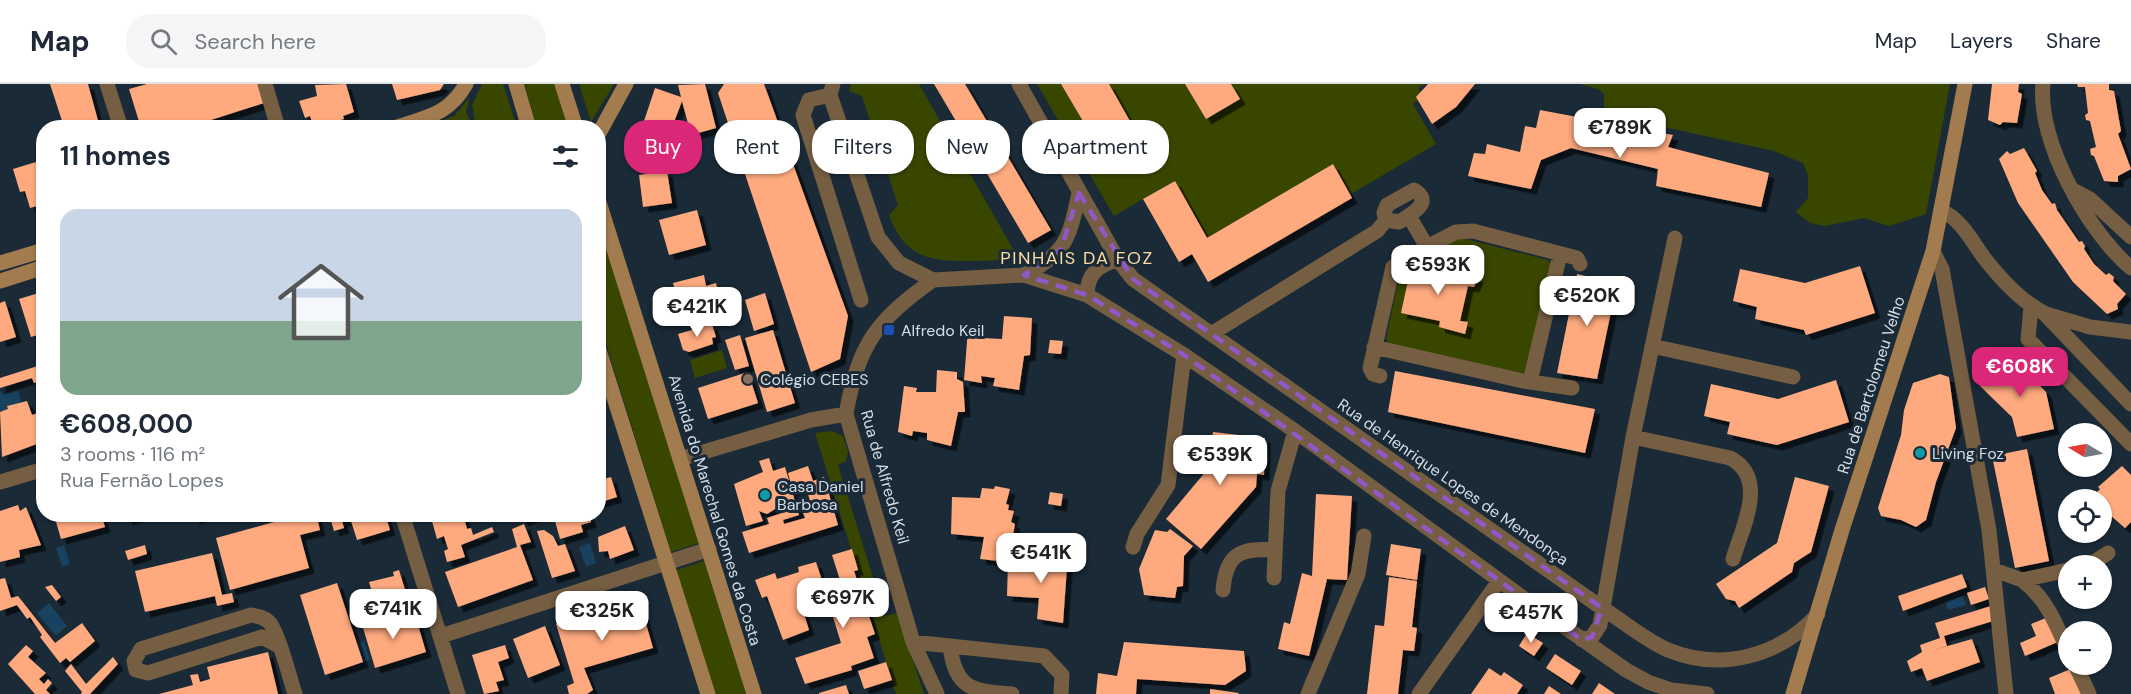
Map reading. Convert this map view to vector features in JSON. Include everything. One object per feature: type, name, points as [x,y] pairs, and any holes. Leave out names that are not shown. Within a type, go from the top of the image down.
[{"type":"main road","points":[[416,120],[448,108],[458,99],[466,84]]},
{"type":"main road","points":[[516,84],[527,120]]},
{"type":"main road","points":[[562,84],[573,120]]},
{"type":"main road","points":[[606,120],[626,84]]},
{"type":"main road","name":"Rua de Bartolomeu Velho","points":[[1793,694],[1842,530],[1933,252],[1965,84]]},
{"type":"main road","name":"Avenida do Marechal Gomes da Costa","points":[[606,225],[754,694]]},
{"type":"main road","points":[[0,263],[36,252]]},
{"type":"main road","points":[[0,281],[36,270]]},
{"type":"main road","points":[[606,372],[708,694]]},
{"type":"street","points":[[265,84],[276,120]]},
{"type":"street","name":"Rua de Henrique Lopes de Mendonça","points":[[1019,84],[1118,260],[1133,279],[1602,608],[1666,649],[1689,657],[1715,661],[1742,659],[1781,645],[1795,636],[1818,614]]},
{"type":"street","points":[[2043,84],[2043,117],[2050,147],[2081,205],[2121,260],[2131,268]]},
{"type":"street","points":[[111,85],[119,120]]},
{"type":"street","points":[[861,300],[803,115],[809,100],[832,89],[878,237],[899,262],[933,280],[1024,276],[1087,295],[1184,355],[1295,431],[1582,640],[1648,682],[1671,690],[1707,694]]},
{"type":"street","points":[[1414,190],[1423,200],[1421,207],[1408,216],[1399,222],[1392,223],[1386,220],[1384,213],[1387,205],[1414,190]]},
{"type":"street","points":[[2075,191],[2090,199],[2131,237]]},
{"type":"street","points":[[1024,276],[1043,265],[1061,249],[1070,230],[1079,193]]},
{"type":"street","points":[[1942,211],[1959,222],[1987,261],[2131,404]]},
{"type":"street","points":[[1408,216],[1427,247]]},
{"type":"street","points":[[1211,334],[1377,231],[1386,220]]},
{"type":"street","points":[[1380,376],[1372,374],[1370,368],[1393,267],[1427,247],[1456,232],[1473,231],[1577,258],[1580,264]]},
{"type":"street","points":[[1582,640],[1592,637],[1596,631],[1602,608],[1633,437],[1675,238]]},
{"type":"street","points":[[1933,252],[1942,269],[1963,375],[1994,570],[2006,694]]},
{"type":"street","points":[[1530,382],[1560,254]]},
{"type":"street","points":[[1087,295],[1087,286],[1092,273],[1103,264],[1118,260]]},
{"type":"street","name":"Rua de Alfredo Keil","points":[[933,280],[882,320],[866,343],[852,382],[846,414],[913,642],[937,694]]},
{"type":"street","points":[[2037,310],[2090,327],[2131,332]]},
{"type":"street","points":[[2037,310],[2028,339],[2131,444]]},
{"type":"street","points":[[1652,346],[1793,377]]},
{"type":"street","points":[[1374,347],[1530,382],[1572,388]]},
{"type":"street","points":[[1133,547],[1137,534],[1168,485],[1184,355]]},
{"type":"street","points":[[680,459],[811,420],[846,414]]},
{"type":"street","points":[[1274,578],[1278,491],[1295,431]]},
{"type":"street","points":[[1633,437],[1730,458],[1739,462],[1749,477],[1752,490],[1732,560]]},
{"type":"street","points":[[0,482],[36,471]]},
{"type":"street","points":[[405,522],[458,694]]},
{"type":"street","points":[[1308,694],[1358,574],[1364,536]]},
{"type":"street","points":[[1223,590],[1227,569],[1240,553],[1249,548],[1275,550]]},
{"type":"street","points":[[441,636],[709,549]]},
{"type":"street","points":[[1994,570],[2022,580],[2039,593],[2058,629]]},
{"type":"street","points":[[2022,580],[2058,572]]},
{"type":"street","points":[[1419,694],[1499,581]]},
{"type":"street","points":[[279,646],[262,637],[148,673],[136,670],[134,661],[141,650],[251,615],[270,622],[279,646],[295,694]]},
{"type":"street","points":[[913,642],[1044,656],[1062,675],[1061,694]]},
{"type":"street","points":[[950,647],[953,667],[964,685],[981,691],[1012,694]]},
{"type":"street","points":[[2080,675],[2089,694]]},
{"type":"highlighted area","points":[[1079,193],[1133,279],[1602,608],[1592,637],[1582,640],[1184,355],[1087,295],[1024,275],[1061,249]]},
{"type":"green space","points":[[482,84],[503,84],[515,120],[475,120],[472,105]]},
{"type":"green space","points":[[524,84],[555,84],[566,120],[535,120]]},
{"type":"green space","points":[[579,84],[614,84],[592,120]]},
{"type":"green space","points":[[851,84],[919,84],[940,120],[926,120],[926,174],[970,174],[1017,256],[989,261],[943,260],[920,254],[902,240],[889,215],[898,205],[888,174],[914,174],[914,120],[870,120],[862,96],[849,91]]},
{"type":"green space","points":[[1037,84],[1061,84],[1082,120],[1058,120]]},
{"type":"green space","points":[[1109,84],[1185,84],[1206,119],[1240,99],[1231,84],[1425,84],[1418,88],[1423,97],[1413,104],[1436,144],[1351,194],[1333,164],[1207,238],[1174,181],[1114,216],[1090,174],[1169,174],[1169,120],[1130,120]]},
{"type":"green space","points":[[1580,84],[1950,84],[1926,214],[1889,226],[1864,218],[1825,226],[1810,223],[1796,212],[1808,198],[1808,176],[1803,163],[1774,151],[1604,114],[1604,94],[1598,89]]},
{"type":"green space","points":[[470,97],[466,112],[470,120],[443,120],[454,116]]},
{"type":"green space","points":[[1458,237],[1548,260],[1551,266],[1526,373],[1517,373],[1390,345],[1386,339],[1401,268]]},
{"type":"green space","points":[[606,249],[699,543],[671,552],[606,344]]},
{"type":"green space","points":[[722,350],[727,368],[695,378],[690,360]]},
{"type":"green space","points":[[832,431],[843,436],[848,451],[846,461],[838,465],[885,616],[897,613],[924,694],[896,694],[815,433]]},
{"type":"green space","points":[[704,561],[746,694],[716,694],[676,570]]},
{"type":"water","points":[[0,390],[3,395],[18,391],[21,402],[8,406],[8,409],[0,412]]},
{"type":"water","points":[[590,543],[596,563],[586,567],[579,547]]},
{"type":"water","points":[[64,545],[70,564],[62,567],[56,548]]},
{"type":"water","points":[[1963,596],[1966,605],[1948,610],[1945,601]]},
{"type":"water","points":[[49,603],[67,626],[56,636],[37,613]]},
{"type":"water","points":[[364,641],[370,660],[363,662],[357,643]]},
{"type":"building","points":[[50,84],[88,84],[98,120],[62,120]]},
{"type":"building","points":[[147,84],[258,84],[264,103],[211,120],[139,120],[129,89]]},
{"type":"building","points":[[346,84],[354,112],[343,116],[344,119],[341,120],[311,120],[310,116],[305,118],[299,101],[317,96],[315,85]]},
{"type":"building","points":[[392,84],[444,84],[440,90],[397,100]]},
{"type":"building","points":[[705,84],[714,129],[702,132],[702,120],[687,120],[682,101],[675,120],[644,120],[655,88],[681,97],[678,85]]},
{"type":"building","points":[[724,84],[764,84],[777,120],[727,120],[718,93]]},
{"type":"building","points":[[934,84],[965,84],[986,120],[955,120]]},
{"type":"building","points":[[1061,84],[1109,84],[1129,120],[1082,120]]},
{"type":"building","points":[[1185,84],[1231,84],[1240,99],[1206,119]]},
{"type":"building","points":[[1428,84],[1475,84],[1456,107],[1432,124],[1416,97]]},
{"type":"building","points":[[1992,84],[2019,84],[2018,92],[2022,94],[2017,123],[2003,122],[2000,125],[1988,120]]},
{"type":"building","points":[[2077,84],[2109,84],[2109,90],[2114,91],[2121,131],[2118,134],[2131,169],[2118,176],[2118,182],[2104,181],[2094,156],[2091,155],[2090,149],[2096,147],[2090,121],[2086,120],[2085,115],[2088,113],[2085,87],[2078,87]]},
{"type":"building","points":[[1540,110],[1673,135],[1668,147],[1769,173],[1761,207],[1656,186],[1658,169],[1571,148],[1541,160],[1531,189],[1468,176],[1474,153],[1485,154],[1487,144],[1520,152],[1525,126],[1536,128]]},
{"type":"building","points":[[2024,148],[2037,171],[2035,173],[2042,190],[2052,204],[2055,203],[2057,210],[2079,242],[2082,241],[2084,249],[2094,264],[2106,275],[2109,273],[2114,277],[2113,281],[2126,294],[2117,304],[2118,309],[2107,314],[2073,282],[2018,203],[1999,159],[2007,151],[2010,154]]},
{"type":"building","points":[[1010,160],[1051,230],[1028,243],[987,174],[1010,174]]},
{"type":"building","points":[[36,162],[36,206],[30,208],[25,191],[20,192],[13,169]]},
{"type":"building","points":[[1333,164],[1352,198],[1208,282],[1192,254],[1179,262],[1143,199],[1175,181],[1207,238]]},
{"type":"building","points":[[667,174],[672,203],[643,207],[639,175]]},
{"type":"building","points":[[745,174],[797,174],[848,316],[840,359],[811,372]]},
{"type":"building","points":[[697,210],[706,245],[669,255],[659,220]]},
{"type":"building","points":[[1412,262],[1465,274],[1464,278],[1468,278],[1469,275],[1478,277],[1474,287],[1468,286],[1460,321],[1468,322],[1465,334],[1439,327],[1440,321],[1401,313]]},
{"type":"building","points":[[1860,266],[1875,313],[1806,335],[1804,330],[1755,319],[1757,307],[1733,301],[1740,269],[1805,283]]},
{"type":"building","points":[[1577,274],[1617,283],[1597,379],[1557,373]]},
{"type":"building","points":[[704,275],[706,286],[716,283],[720,300],[680,310],[673,283]]},
{"type":"building","points":[[765,293],[774,324],[754,331],[745,300]]},
{"type":"building","points":[[36,294],[36,335],[31,337],[19,299]]},
{"type":"building","points":[[5,301],[16,337],[0,342],[0,303]]},
{"type":"building","points":[[1004,316],[1032,318],[1030,355],[1024,356],[1019,390],[993,386],[995,378],[981,376],[982,383],[964,380],[968,329],[983,334],[982,338],[1002,339]]},
{"type":"building","points":[[712,324],[716,337],[712,338],[713,344],[689,352],[683,350],[678,334]]},
{"type":"building","points":[[773,330],[795,403],[767,412],[745,338]]},
{"type":"building","points":[[740,335],[749,366],[735,370],[725,340]]},
{"type":"building","points":[[1050,340],[1063,341],[1061,354],[1048,353]]},
{"type":"building","points":[[2010,355],[2046,392],[2054,429],[2017,437],[2012,417],[1980,386]]},
{"type":"building","points":[[36,367],[36,382],[34,383],[32,378],[0,388],[0,378]]},
{"type":"building","points":[[937,370],[957,372],[957,379],[963,382],[965,412],[958,412],[951,446],[927,440],[927,433],[913,431],[912,436],[898,432],[904,386],[917,388],[916,392],[936,392]]},
{"type":"building","points":[[1395,371],[1595,409],[1585,453],[1388,412]]},
{"type":"building","points":[[748,372],[758,403],[708,419],[698,388]]},
{"type":"building","name":"Living Foz","points":[[1940,374],[1949,377],[1956,428],[1936,482],[1926,520],[1916,527],[1901,520],[1881,516],[1878,508],[1901,435],[1904,410],[1913,383]]},
{"type":"building","points":[[1836,380],[1849,422],[1777,445],[1727,434],[1730,422],[1704,416],[1711,384],[1778,399]]},
{"type":"building","points":[[27,401],[32,415],[36,414],[36,444],[2,457],[0,412],[8,409],[7,406]]},
{"type":"building","points":[[1213,432],[1265,438],[1264,475],[1257,474],[1256,487],[1201,549],[1166,519],[1207,470]]},
{"type":"building","points":[[2027,449],[2049,561],[2015,568],[1992,456]]},
{"type":"building","points":[[769,458],[773,471],[785,467],[799,515],[783,520],[784,524],[805,518],[800,504],[810,501],[806,487],[793,491],[788,473],[808,466],[813,481],[824,477],[838,525],[749,553],[742,532],[769,524],[767,518],[782,513],[780,506],[767,514],[759,511],[763,521],[746,526],[734,484],[763,472],[759,461]]},
{"type":"building","points":[[2122,466],[2131,475],[2131,522],[2125,528],[2112,517],[2112,489],[2098,487]]},
{"type":"building","points":[[611,477],[617,497],[606,500],[606,478]]},
{"type":"building","points":[[1795,477],[1829,486],[1811,552],[1794,563],[1792,572],[1739,608],[1735,601],[1726,599],[1716,584],[1777,543]]},
{"type":"building","points":[[995,486],[1010,489],[1006,504],[1009,505],[1008,510],[1014,511],[1011,522],[1015,524],[1008,562],[980,559],[984,537],[951,534],[952,497],[980,498],[982,488],[994,489]]},
{"type":"building","points":[[1050,492],[1063,494],[1061,506],[1048,504]]},
{"type":"building","points":[[1316,494],[1352,496],[1347,580],[1327,579],[1309,656],[1278,649],[1284,622],[1290,624],[1302,573],[1312,576]]},
{"type":"building","points":[[18,505],[20,511],[26,507],[41,545],[19,550],[20,557],[0,562],[0,511]]},
{"type":"building","points":[[56,522],[103,522],[105,527],[61,539]]},
{"type":"building","points":[[274,522],[318,522],[320,530],[300,535],[309,568],[230,590],[216,538]]},
{"type":"building","points":[[331,522],[342,522],[344,528],[334,531]]},
{"type":"building","points":[[351,522],[388,522],[390,530],[357,540]]},
{"type":"building","points":[[432,522],[465,522],[467,529],[471,528],[473,535],[492,527],[494,532],[461,545],[465,557],[447,562],[444,551],[448,549],[444,536],[437,539]]},
{"type":"building","points":[[555,522],[591,522],[581,525],[583,532],[560,539]]},
{"type":"building","points":[[524,524],[531,542],[520,545],[533,580],[458,607],[445,572],[517,547],[512,529]]},
{"type":"building","points":[[625,526],[634,550],[610,559],[608,551],[599,552],[598,537]]},
{"type":"building","points":[[1170,529],[1193,546],[1184,556],[1183,586],[1177,587],[1175,598],[1144,595],[1139,569],[1155,530],[1167,532]]},
{"type":"building","points":[[544,530],[553,536],[558,546],[565,544],[575,571],[552,578],[537,531]]},
{"type":"building","points":[[1391,544],[1421,549],[1417,580],[1386,575]]},
{"type":"building","points":[[145,545],[147,554],[128,560],[125,551]]},
{"type":"building","points":[[852,549],[858,570],[854,571],[875,634],[867,637],[874,658],[851,666],[852,670],[805,684],[795,658],[841,643],[829,604],[846,599],[832,555]]},
{"type":"building","points":[[1052,550],[1066,551],[1063,566],[1067,567],[1063,623],[1037,619],[1039,598],[1007,596],[1008,562],[1038,563],[1039,553],[1051,554]]},
{"type":"building","points":[[212,553],[222,595],[232,593],[234,602],[217,606],[215,596],[145,612],[135,571]]},
{"type":"building","points":[[816,562],[826,593],[800,601],[809,630],[783,640],[767,596],[762,598],[755,580],[775,573],[777,579],[799,572],[798,567]]},
{"type":"building","points":[[399,570],[407,596],[391,601],[393,609],[378,613],[369,582],[394,576],[393,572]]},
{"type":"building","points":[[1962,574],[1967,587],[1903,611],[1898,596]]},
{"type":"building","points":[[1389,577],[1417,581],[1412,627],[1417,628],[1414,651],[1403,650],[1398,694],[1367,694],[1375,625],[1384,626]]},
{"type":"building","points":[[5,578],[11,598],[18,596],[55,643],[82,623],[95,641],[70,662],[66,658],[60,663],[40,637],[42,635],[30,617],[27,619],[17,605],[0,611],[0,579]]},
{"type":"building","points":[[337,583],[363,662],[325,675],[300,595]]},
{"type":"building","points":[[52,585],[61,597],[56,601],[45,587]]},
{"type":"building","points":[[1985,587],[1989,599],[1971,605],[1967,593]]},
{"type":"building","points":[[640,603],[653,648],[584,668],[593,690],[587,694],[569,694],[567,686],[574,683],[556,624],[567,620],[568,625],[601,614],[605,625],[614,622],[611,611]]},
{"type":"building","points":[[1991,606],[1993,621],[1944,636],[1947,646],[1927,652],[1972,639],[1980,662],[1927,681],[1922,668],[1911,672],[1907,661],[1922,652],[1920,645],[1940,638],[1935,623]]},
{"type":"building","points":[[415,615],[426,652],[375,668],[361,621],[374,616],[378,626]]},
{"type":"building","points":[[2046,618],[2058,638],[2058,642],[2025,656],[2020,643],[2036,636],[2031,624]]},
{"type":"building","points":[[545,626],[560,665],[528,678],[513,639]]},
{"type":"building","points":[[1527,633],[1543,643],[1534,656],[1519,646]]},
{"type":"building","points":[[1124,642],[1244,651],[1246,671],[1225,685],[1137,679],[1136,694],[1096,694],[1098,673],[1117,676]]},
{"type":"building","points":[[26,645],[33,651],[28,657],[46,673],[39,679],[44,684],[48,679],[52,683],[46,690],[50,694],[35,694],[8,664]]},
{"type":"building","points":[[505,645],[509,658],[498,662],[504,680],[496,682],[499,691],[484,694],[472,655]]},
{"type":"building","points":[[268,652],[278,694],[159,694],[193,685],[190,675],[198,674],[200,682],[210,679],[207,667]]},
{"type":"building","points":[[1555,654],[1581,671],[1572,685],[1546,668]]},
{"type":"building","points":[[113,657],[118,664],[90,694],[81,694],[82,692],[65,671],[71,664],[86,684]]},
{"type":"building","points":[[886,662],[892,680],[864,689],[858,671]]},
{"type":"building","points":[[1489,668],[1501,676],[1504,672],[1523,685],[1517,694],[1471,694]]},
{"type":"building","points":[[2058,674],[2076,675],[2084,694],[2055,694],[2049,678]]},
{"type":"building","points":[[1599,683],[1615,694],[1592,694]]},
{"type":"building","points":[[846,685],[849,694],[819,694],[819,693]]},
{"type":"building","points":[[1549,686],[1561,694],[1544,694]]},
{"type":"building","points":[[1210,689],[1239,693],[1210,694]]},
{"type":"place","name":"Alfredo Keil","points":[[889,330]]},
{"type":"place","name":"Colégio CEBES","points":[[748,379]]},
{"type":"place","name":"Living Foz","points":[[1920,453]]},
{"type":"place","name":"Casa Daniel Barbosa","points":[[765,495]]},
{"type":"district","name":"PINHAIS DA FOZ","points":[[1077,258]]}]
